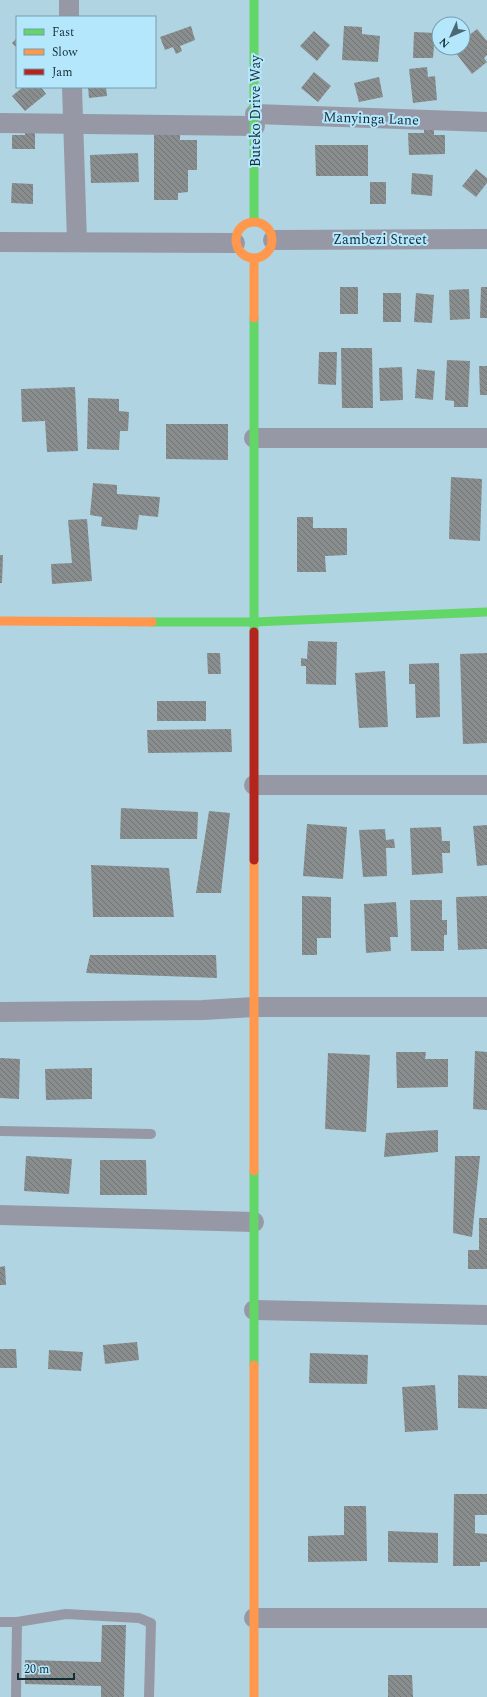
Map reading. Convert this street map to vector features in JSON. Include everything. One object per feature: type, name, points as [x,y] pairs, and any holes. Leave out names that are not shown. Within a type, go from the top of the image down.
[{"type":"street","points":[[68,0],[69,16]]},
{"type":"street","name":"Buteko Drive Way","points":[[254,0],[254,221]]},
{"type":"street","points":[[72,88],[77,242]]},
{"type":"street","name":"Manyinga Lane","points":[[0,123],[73,124],[255,120],[487,122]]},
{"type":"street","points":[[254,221],[263,223],[270,230],[273,240],[270,249],[263,256],[254,259],[245,257],[239,251],[235,243],[236,233],[243,224],[254,221]]},
{"type":"street","name":"Zambezi Street","points":[[273,240],[487,239]]},
{"type":"street","points":[[0,242],[235,243]]},
{"type":"street","points":[[254,259],[254,1697]]},
{"type":"street","points":[[254,438],[487,438]]},
{"type":"street","points":[[0,621],[254,622],[487,612]]},
{"type":"street","points":[[254,785],[487,785]]},
{"type":"street","points":[[0,1012],[203,1010],[254,1007],[487,1008]]},
{"type":"street","points":[[0,1215],[254,1222]]},
{"type":"street","points":[[254,1310],[487,1315]]},
{"type":"street","points":[[254,1618],[487,1618]]},
{"type":"lane","points":[[0,1131],[151,1134]]},
{"type":"lane","points":[[0,1622],[17,1622],[66,1614],[139,1618],[151,1623],[149,1697]]},
{"type":"lane","points":[[16,1697],[17,1622]]},
{"type":"building","points":[[191,26],[195,40],[180,46],[182,51],[176,54],[173,47],[165,50],[160,37]]},
{"type":"building","points":[[344,26],[362,27],[362,34],[380,36],[378,62],[342,60]]},
{"type":"building","points":[[477,29],[487,41],[487,55],[484,58],[487,62],[472,74],[458,56],[471,56],[471,34]]},
{"type":"building","points":[[314,31],[330,45],[317,61],[300,46]]},
{"type":"building","points":[[414,32],[431,33],[431,56],[433,56],[433,58],[413,58]]},
{"type":"building","points":[[16,39],[16,47],[12,43]]},
{"type":"building","points":[[427,67],[428,77],[435,76],[437,100],[413,103],[409,69]]},
{"type":"building","points":[[314,72],[331,86],[318,102],[301,88]]},
{"type":"building","points":[[379,77],[383,97],[359,102],[354,83]]},
{"type":"building","points":[[22,88],[42,88],[46,94],[25,111],[12,96]]},
{"type":"building","points":[[88,88],[106,88],[107,96],[89,98]]},
{"type":"building","points":[[25,124],[35,124],[35,149],[12,149],[12,135],[25,135]]},
{"type":"building","points":[[434,128],[434,135],[445,135],[445,154],[409,155],[408,133],[424,133],[424,129]]},
{"type":"building","points":[[154,129],[180,129],[180,140],[197,140],[197,170],[188,170],[188,192],[178,193],[178,200],[154,200]]},
{"type":"building","points":[[315,145],[368,145],[368,176],[316,176]]},
{"type":"building","points":[[138,153],[139,182],[91,183],[90,155]]},
{"type":"building","points":[[476,169],[487,178],[487,183],[476,197],[462,186]]},
{"type":"building","points":[[412,173],[433,175],[432,196],[411,194]]},
{"type":"building","points":[[370,182],[386,182],[386,204],[370,204]]},
{"type":"building","points":[[12,183],[33,184],[33,204],[11,203]]},
{"type":"building","points":[[340,287],[358,287],[358,314],[340,314]]},
{"type":"building","points":[[481,287],[487,287],[487,318],[480,318]]},
{"type":"building","points":[[469,289],[470,319],[450,320],[449,290]]},
{"type":"building","points":[[383,293],[401,293],[401,322],[383,322]]},
{"type":"building","points":[[416,293],[434,295],[432,323],[414,322]]},
{"type":"building","points":[[341,348],[372,348],[373,408],[342,408]]},
{"type":"building","points":[[319,352],[337,352],[336,385],[318,384]]},
{"type":"building","points":[[447,360],[470,361],[468,407],[454,407],[454,401],[445,400]]},
{"type":"building","points":[[479,366],[487,366],[487,395],[480,395]]},
{"type":"building","points":[[402,367],[403,400],[380,401],[379,368]]},
{"type":"building","points":[[417,369],[435,371],[433,400],[415,398]]},
{"type":"building","points":[[75,387],[78,451],[47,452],[45,421],[22,422],[21,389]]},
{"type":"building","points":[[88,398],[119,399],[119,411],[129,412],[128,431],[120,431],[119,450],[87,449]]},
{"type":"building","points":[[166,424],[228,424],[228,460],[166,459]]},
{"type":"building","points":[[451,477],[482,479],[480,541],[449,539]]},
{"type":"building","points":[[93,483],[117,485],[117,494],[160,497],[158,517],[139,515],[137,530],[101,526],[102,517],[90,515]]},
{"type":"building","points":[[297,517],[313,517],[313,528],[347,528],[347,555],[325,556],[326,572],[297,572]]},
{"type":"building","points":[[87,519],[92,581],[52,584],[51,564],[72,563],[68,520]]},
{"type":"building","points":[[0,555],[3,555],[2,583],[0,583]]},
{"type":"building","points":[[308,641],[337,642],[336,685],[306,684],[306,666],[301,666],[301,658],[307,659]]},
{"type":"building","points":[[207,653],[220,653],[221,674],[208,674]]},
{"type":"building","points":[[487,653],[487,743],[463,744],[460,654]]},
{"type":"building","points":[[439,663],[440,717],[416,718],[415,684],[409,684],[409,664]]},
{"type":"building","points":[[385,671],[388,727],[359,728],[355,673]]},
{"type":"building","points":[[157,701],[206,701],[206,721],[157,721]]},
{"type":"building","points":[[231,729],[232,752],[148,753],[147,730]]},
{"type":"building","points":[[121,808],[198,812],[197,839],[120,839]]},
{"type":"building","points":[[209,811],[230,813],[221,893],[196,893]]},
{"type":"building","points":[[307,824],[347,827],[343,879],[303,876]]},
{"type":"building","points":[[487,825],[487,865],[477,866],[473,826]]},
{"type":"building","points":[[441,827],[442,841],[450,841],[450,853],[442,853],[443,873],[412,875],[410,828]]},
{"type":"building","points":[[385,829],[386,840],[394,839],[395,848],[386,848],[387,876],[363,877],[359,830]]},
{"type":"building","points":[[91,865],[169,868],[174,917],[93,917]]},
{"type":"building","points":[[302,896],[331,897],[331,938],[317,938],[317,955],[302,955]]},
{"type":"building","points":[[487,896],[487,949],[458,950],[456,897]]},
{"type":"building","points":[[410,900],[442,900],[442,920],[447,920],[447,935],[444,935],[444,951],[411,951]]},
{"type":"building","points":[[396,902],[398,937],[390,937],[391,951],[366,953],[364,904]]},
{"type":"building","points":[[90,955],[216,955],[217,978],[86,973]]},
{"type":"building","points":[[475,1051],[487,1052],[487,1110],[473,1109]]},
{"type":"building","points":[[396,1052],[426,1052],[425,1059],[448,1059],[448,1087],[397,1088]]},
{"type":"building","points":[[328,1053],[370,1055],[366,1132],[325,1129]]},
{"type":"building","points":[[0,1058],[20,1059],[19,1099],[0,1098]]},
{"type":"building","points":[[92,1068],[92,1099],[46,1100],[45,1069]]},
{"type":"building","points":[[438,1130],[438,1152],[384,1157],[386,1133]]},
{"type":"building","points":[[26,1156],[72,1159],[69,1194],[24,1191]]},
{"type":"building","points":[[455,1156],[480,1156],[472,1237],[453,1233]]},
{"type":"building","points":[[100,1160],[146,1160],[147,1195],[100,1195]]},
{"type":"building","points":[[479,1218],[487,1218],[487,1269],[468,1269],[468,1250],[479,1250]]},
{"type":"building","points":[[5,1266],[6,1285],[0,1285],[0,1267]]},
{"type":"building","points":[[137,1342],[139,1360],[105,1364],[103,1345]]},
{"type":"building","points":[[0,1349],[16,1349],[17,1368],[0,1368]]},
{"type":"building","points":[[49,1350],[83,1352],[81,1371],[48,1369]]},
{"type":"building","points":[[310,1353],[368,1355],[367,1384],[309,1383]]},
{"type":"building","points":[[458,1375],[487,1376],[487,1409],[458,1408]]},
{"type":"building","points":[[435,1385],[438,1430],[405,1432],[402,1387]]},
{"type":"building","points":[[454,1494],[487,1494],[487,1515],[475,1515],[475,1533],[487,1534],[487,1562],[480,1562],[480,1566],[453,1566]]},
{"type":"building","points":[[344,1506],[366,1506],[367,1561],[308,1562],[308,1536],[344,1535]]},
{"type":"building","points":[[388,1531],[438,1533],[438,1563],[388,1562]]},
{"type":"building","points":[[102,1625],[126,1625],[124,1697],[101,1697],[101,1686],[25,1684],[25,1660],[101,1662]]},
{"type":"building","points":[[388,1675],[412,1675],[413,1697],[388,1697]]},
{"type":"traffic: fast","points":[[254,0],[254,221]]},
{"type":"traffic: fast","points":[[254,318],[254,632]]},
{"type":"traffic: fast","points":[[152,622],[254,622],[487,612]]},
{"type":"traffic: fast","points":[[254,1171],[254,1365]]},
{"type":"traffic: slow","points":[[258,222],[267,227],[271,233],[272,240],[271,247],[267,253],[258,258],[250,258],[241,253],[237,247],[236,236],[241,227],[247,223],[258,222]]},
{"type":"traffic: slow","points":[[254,259],[254,318]]},
{"type":"traffic: slow","points":[[0,621],[152,622]]},
{"type":"traffic: slow","points":[[254,860],[254,1171]]},
{"type":"traffic: slow","points":[[254,1365],[254,1697]]},
{"type":"traffic: jam","points":[[254,632],[254,860]]}]
